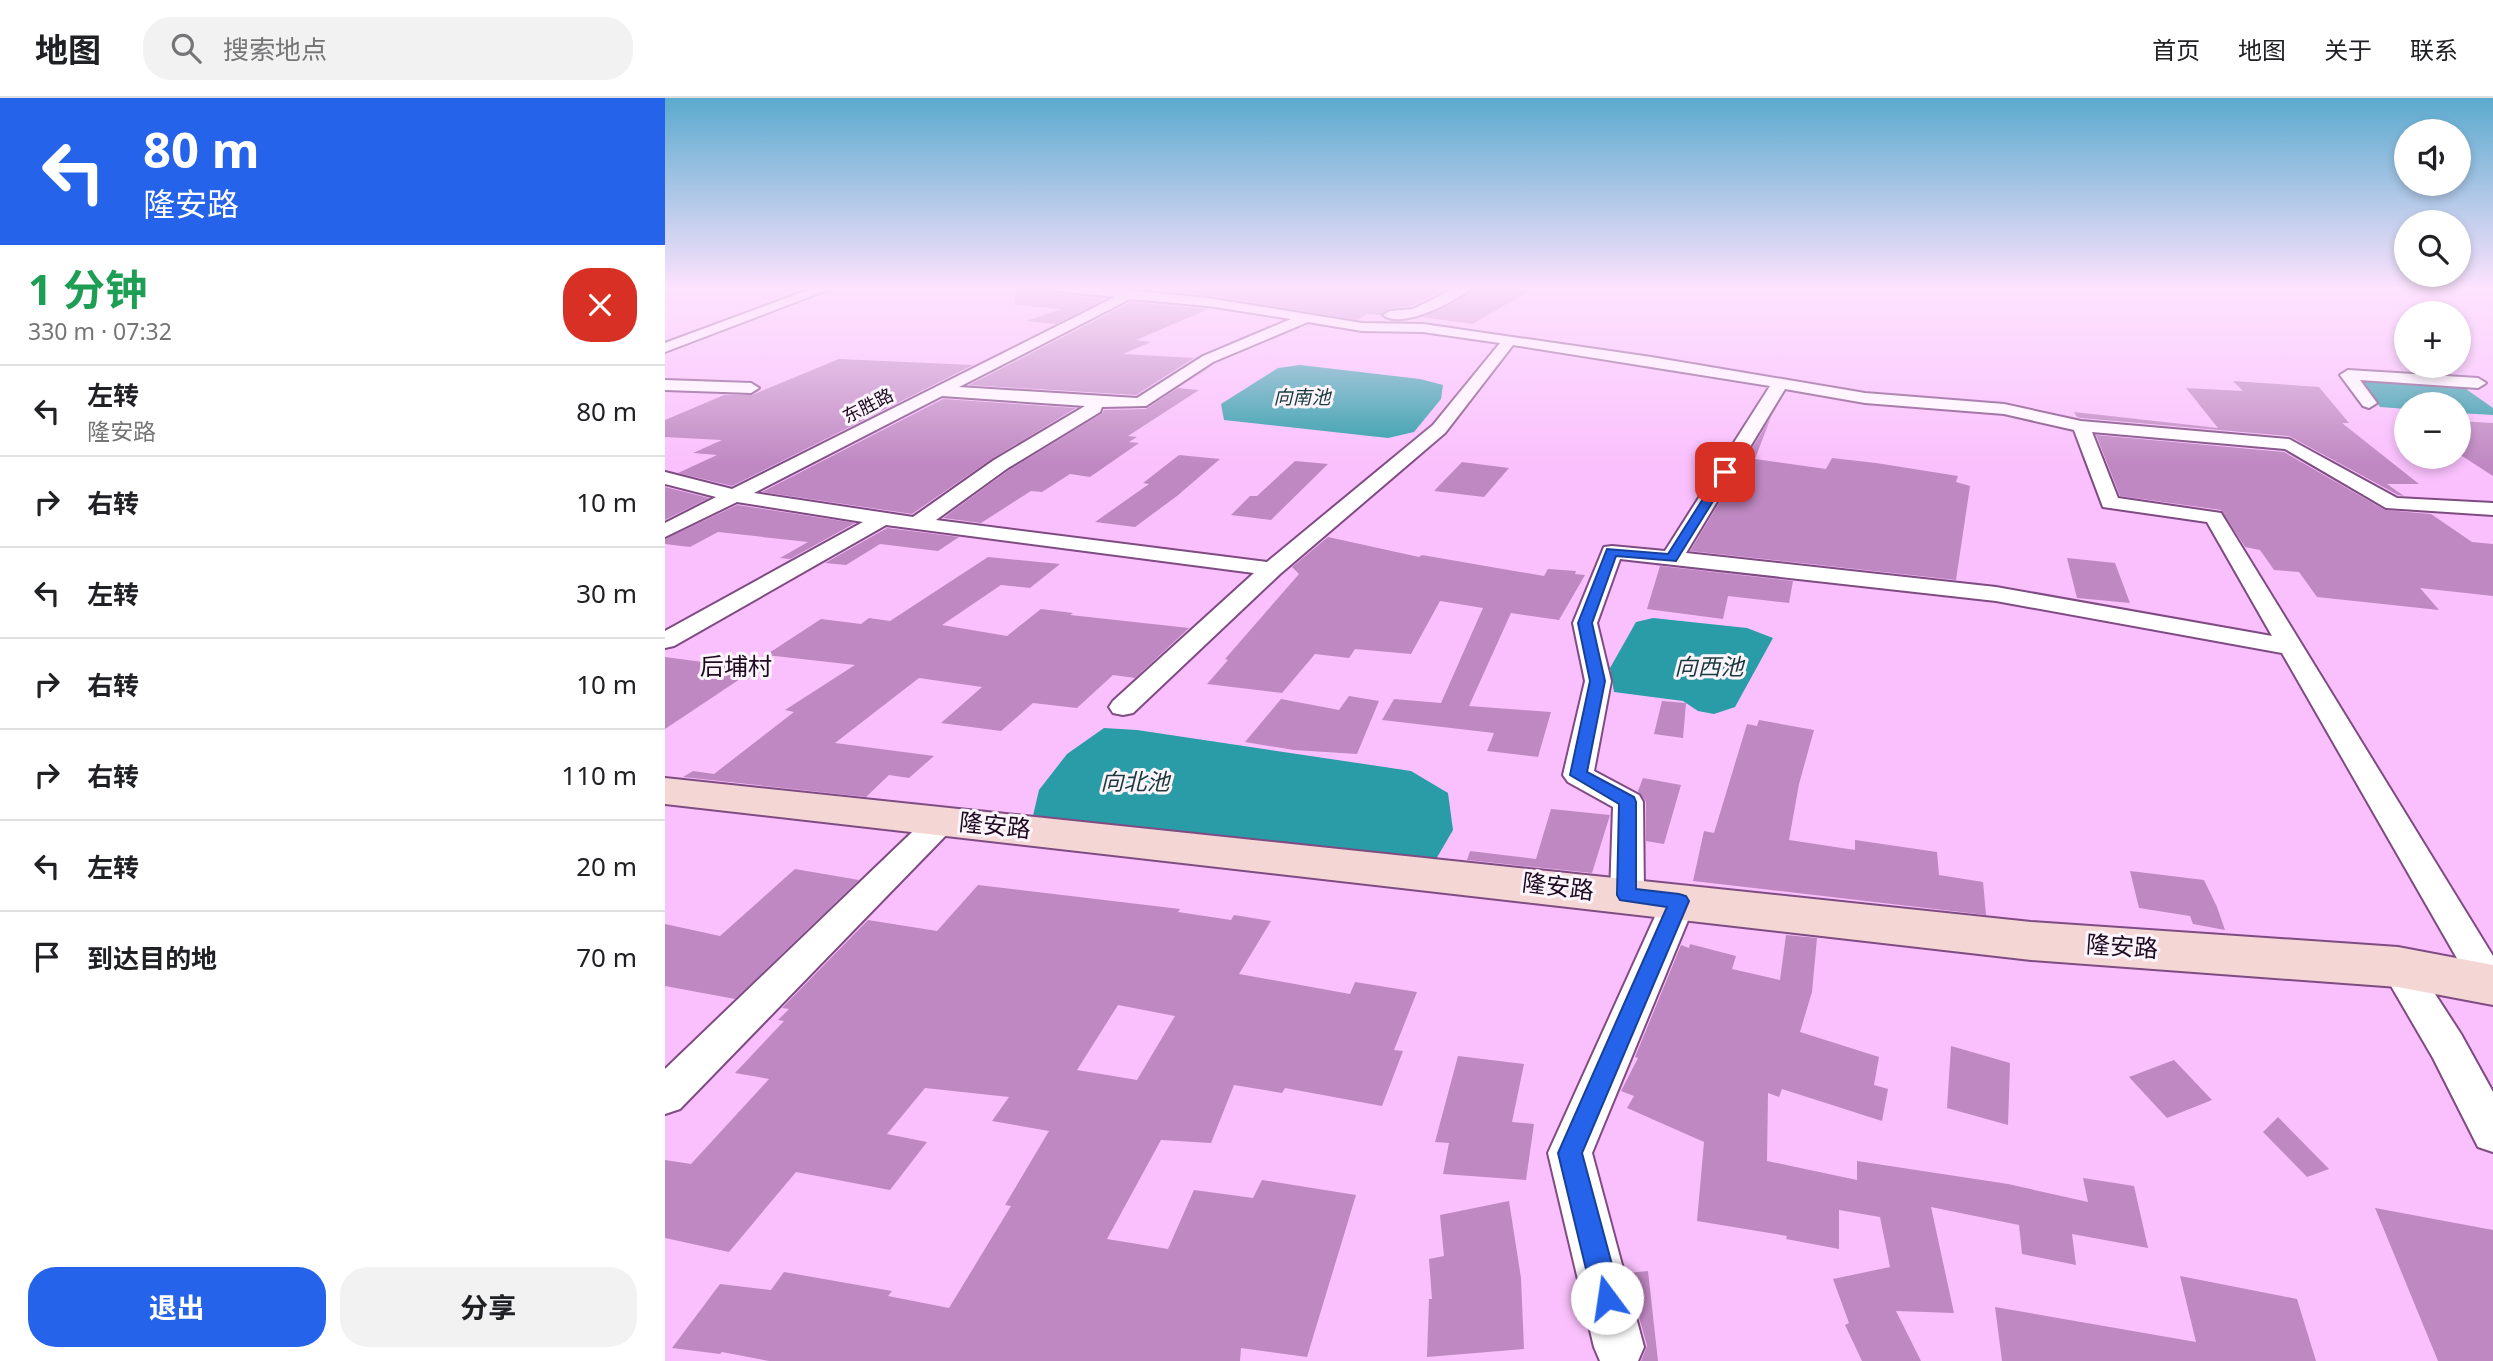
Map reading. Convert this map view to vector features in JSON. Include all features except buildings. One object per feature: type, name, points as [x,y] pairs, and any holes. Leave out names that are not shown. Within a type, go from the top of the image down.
[{"type":"street","name":"东胜路","points":[[665,531],[1027,346]]},
{"type":"street","points":[[940,391],[1140,403],[1208,359],[1239,346]]},
{"type":"street","points":[[1123,706],[1272,569],[1439,429],[1505,346]]},
{"type":"street","points":[[1552,346],[1651,360],[1779,385],[1865,398],[2004,409],[2081,426],[2289,443],[2393,504],[2493,509]]},
{"type":"street","points":[[2369,403],[2349,375],[2486,381],[2493,392]]},
{"type":"street","points":[[665,385],[751,388]]},
{"type":"street","points":[[1672,558],[1779,385]]},
{"type":"street","points":[[917,524],[1001,464],[1094,408],[1095,402]]},
{"type":"street","points":[[2081,426],[2110,503],[2214,517],[2492,985]]},
{"type":"street","points":[[665,478],[734,496],[917,524],[1272,569]]},
{"type":"street","points":[[665,641],[884,519]]},
{"type":"street","points":[[1627,895],[1628,802],[1578,775],[1598,681],[1585,623],[1612,552],[1996,594],[2291,647]]},
{"type":"street","name":"隆安路","points":[[665,791],[2031,941],[2398,967],[2492,985]]},
{"type":"street","points":[[665,1096],[942,821]]},
{"type":"street","points":[[1619,1347],[1570,1153],[1679,901]]},
{"type":"street","points":[[2398,967],[2447,1046],[2493,1133]]},
{"type":"water","name":"向南池","points":[[1300,365],[1420,379],[1443,385],[1441,399],[1414,432],[1388,438],[1224,420],[1221,404],[1278,368]]},
{"type":"water","points":[[2363,381],[2454,386],[2470,392],[2394,392],[2394,408],[2380,407]]},
{"type":"water","points":[[2471,393],[2493,408],[2493,415],[2471,414]]},
{"type":"water","name":"向西池","points":[[1653,618],[1747,628],[1773,638],[1735,707],[1714,714],[1698,711],[1683,701],[1614,692],[1610,668],[1636,622]]},
{"type":"water","name":"向北池","points":[[1104,728],[1137,730],[1411,771],[1448,793],[1453,830],[1432,866],[1031,824],[1039,790],[1067,754]]},
{"type":"district","name":"后埔村","points":[[736,667]]},
{"type":"route","points":[[1607,1298],[1570,1153],[1679,901],[1627,895],[1628,802],[1578,775],[1598,681],[1585,623],[1612,552],[1672,558],[1725,472]]}]
